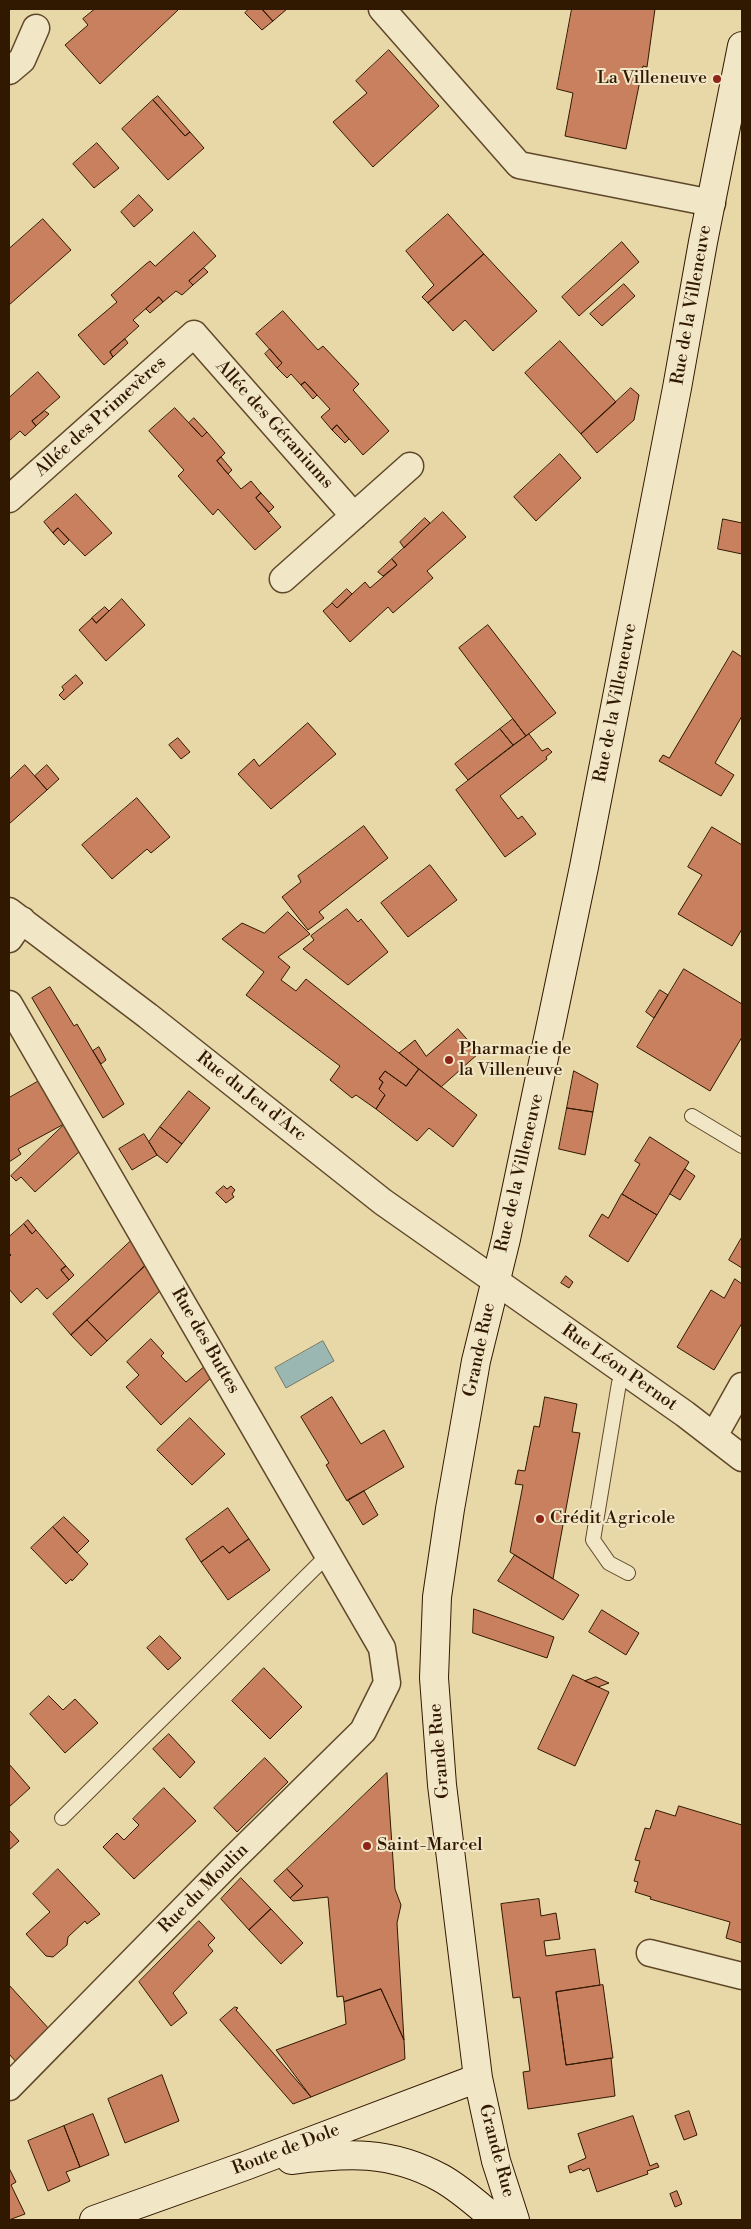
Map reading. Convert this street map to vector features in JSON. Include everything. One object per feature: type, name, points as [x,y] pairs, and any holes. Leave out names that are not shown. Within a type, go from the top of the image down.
[{"type":"main road","name":"Rue de la Villeneuve","points":[[495,1280],[544,1064],[584,867],[712,203],[735,127],[742,46]]},
{"type":"main road","name":"Grande Rue","points":[[495,1280],[476,1361],[447,1528],[437,1597],[434,1678],[442,1785],[478,2078],[496,2161],[515,2220]]},
{"type":"main road","name":"Route de Dole","points":[[94,2220],[245,2166],[478,2078]]},
{"type":"main road","points":[[245,2166],[334,2154],[372,2154],[410,2164],[442,2178],[496,2220]]},
{"type":"street","points":[[382,9],[519,165],[712,203]]},
{"type":"street","points":[[9,71],[22,60],[36,28]]},
{"type":"street","name":"Allée des Primevères","points":[[9,499],[194,334]]},
{"type":"street","name":"Allée des Géraniums","points":[[194,334],[354,516]]},
{"type":"street","points":[[283,579],[410,466]]},
{"type":"street","name":"Rue du Jeu d'Arc","points":[[13,923],[148,1016],[383,1202],[495,1280]]},
{"type":"street","name":"Rue des Buttes","points":[[9,1004],[382,1648],[387,1684]]},
{"type":"street","name":"Rue Léon Pernot","points":[[495,1280],[742,1458]]},
{"type":"street","points":[[714,1436],[742,1386]]},
{"type":"street","name":"Rue du Moulin","points":[[9,2087],[233,1859],[363,1732],[387,1684]]},
{"type":"street","points":[[650,1953],[742,1976]]},
{"type":"lane","points":[[692,1116],[742,1146]]},
{"type":"lane","points":[[625,1372],[619,1383],[593,1540],[608,1563],[628,1573]]},
{"type":"lane","points":[[62,1818],[328,1554]]},
{"type":"water","points":[[323,1341],[334,1361],[286,1388],[275,1368]]},
{"type":"building","points":[[95,9],[178,10],[100,84],[65,45],[88,25],[83,19]]},
{"type":"building","points":[[249,9],[262,9],[273,21],[262,30],[245,13]]},
{"type":"building","points":[[262,9],[287,9],[273,21]]},
{"type":"building","points":[[572,9],[655,9],[647,67],[643,66],[626,149],[565,136],[573,93],[557,89]]},
{"type":"building","points":[[389,50],[439,106],[373,167],[333,122],[367,93],[356,81]]},
{"type":"building","points":[[158,96],[190,132],[185,136],[153,100]]},
{"type":"building","points":[[153,100],[185,136],[190,132],[204,148],[168,180],[122,129]]},
{"type":"building","points":[[97,143],[119,168],[94,188],[73,164]]},
{"type":"building","points":[[139,195],[153,210],[134,227],[121,212]]},
{"type":"building","points":[[448,214],[484,254],[428,303],[422,297],[434,285],[406,251]]},
{"type":"building","points":[[43,219],[71,250],[9,305],[9,249]]},
{"type":"building","points":[[194,232],[216,256],[189,281],[193,285],[182,295],[176,291],[163,302],[159,297],[133,320],[139,326],[110,352],[113,357],[104,365],[78,335],[117,302],[111,295],[146,264],[150,261],[155,266]]},
{"type":"building","points":[[622,242],[639,262],[579,316],[562,297]]},
{"type":"building","points":[[484,254],[537,311],[493,351],[465,320],[453,331],[428,303]]},
{"type":"building","points":[[204,268],[208,272],[193,285],[189,281]]},
{"type":"building","points":[[624,284],[635,296],[602,326],[590,314]]},
{"type":"building","points":[[159,297],[163,302],[150,313],[146,309]]},
{"type":"building","points":[[283,311],[318,350],[323,346],[359,384],[353,390],[389,431],[363,455],[337,425],[332,430],[321,417],[330,409],[305,382],[301,385],[291,374],[287,378],[277,368],[282,363],[256,334]]},
{"type":"building","points":[[125,339],[128,343],[113,357],[110,352]]},
{"type":"building","points":[[560,341],[616,402],[581,434],[525,373]]},
{"type":"building","points":[[270,349],[282,363],[277,368],[265,354]]},
{"type":"building","points":[[38,372],[60,397],[32,421],[36,426],[25,436],[20,431],[9,441],[9,398]]},
{"type":"building","points":[[305,382],[317,395],[313,399],[301,385]]},
{"type":"building","points":[[631,388],[639,395],[634,420],[597,453],[581,434]]},
{"type":"building","points":[[175,408],[202,437],[207,432],[225,453],[217,461],[241,489],[251,481],[261,493],[256,498],[281,527],[255,550],[218,509],[213,515],[178,476],[184,470],[149,431]]},
{"type":"building","points":[[45,411],[49,414],[36,426],[32,421]]},
{"type":"building","points":[[194,418],[207,432],[202,437],[189,423]]},
{"type":"building","points":[[337,425],[349,439],[345,443],[332,430]]},
{"type":"building","points":[[560,454],[581,478],[536,521],[514,497]]},
{"type":"building","points":[[221,457],[232,470],[228,474],[217,461]]},
{"type":"building","points":[[261,493],[274,507],[269,512],[256,498]]},
{"type":"building","points":[[76,494],[112,533],[85,556],[58,528],[53,533],[44,522]]},
{"type":"building","points":[[443,512],[466,537],[427,571],[433,578],[393,613],[388,607],[350,642],[323,611],[332,603],[337,608],[365,582],[370,588],[397,565],[392,559]]},
{"type":"building","points":[[425,518],[430,523],[404,548],[400,542]]},
{"type":"building","points":[[723,519],[742,523],[742,554],[718,549]]},
{"type":"building","points":[[58,528],[69,540],[64,545],[53,533]]},
{"type":"building","points":[[392,559],[397,565],[383,576],[378,572]]},
{"type":"building","points":[[347,589],[352,594],[337,608],[332,603]]},
{"type":"building","points":[[122,599],[145,625],[106,661],[79,630],[92,618],[96,623]]},
{"type":"building","points":[[105,607],[109,611],[96,623],[92,618]]},
{"type":"building","points":[[488,625],[556,713],[526,736],[459,648]]},
{"type":"building","points":[[733,651],[742,657],[742,716],[715,763],[734,775],[721,796],[659,761],[663,755],[669,758]]},
{"type":"building","points":[[76,675],[83,683],[64,700],[59,695],[64,690],[62,687]]},
{"type":"building","points":[[513,719],[526,736],[513,745],[500,729]]},
{"type":"building","points":[[308,723],[336,754],[271,809],[238,774],[254,759],[259,766]]},
{"type":"building","points":[[500,729],[513,745],[468,780],[455,764]]},
{"type":"building","points":[[529,734],[542,751],[548,748],[552,752],[546,757],[547,759],[500,796],[518,819],[522,816],[536,834],[505,857],[456,790]]},
{"type":"building","points":[[178,738],[190,752],[181,759],[169,745]]},
{"type":"building","points":[[25,765],[47,790],[9,824],[9,780]]},
{"type":"building","points":[[47,765],[59,779],[47,790],[35,776]]},
{"type":"building","points":[[137,798],[170,837],[151,853],[147,849],[112,879],[82,845]]},
{"type":"building","points":[[364,826],[388,858],[319,912],[324,918],[308,930],[282,897],[301,882],[298,876]]},
{"type":"building","points":[[712,827],[742,845],[742,929],[732,946],[678,914],[702,875],[688,867]]},
{"type":"building","points":[[430,865],[457,900],[408,937],[381,903]]},
{"type":"building","points":[[347,909],[358,922],[361,919],[388,952],[348,985],[303,949],[314,940],[311,936]]},
{"type":"building","points":[[288,912],[310,934],[278,957],[290,967],[281,980],[296,991],[306,979],[419,1069],[406,1086],[385,1071],[379,1079],[383,1082],[379,1089],[385,1095],[376,1109],[356,1095],[352,1098],[330,1080],[340,1066],[246,995],[264,972],[222,939],[242,923],[264,933]]},
{"type":"building","points":[[684,969],[742,1004],[742,1037],[710,1091],[637,1047]]},
{"type":"building","points":[[50,987],[74,1026],[77,1024],[124,1104],[103,1118],[32,998]]},
{"type":"building","points":[[660,990],[668,995],[654,1018],[646,1012]]},
{"type":"building","points":[[458,1029],[479,1053],[441,1087],[399,1053],[415,1040],[426,1056]]},
{"type":"building","points":[[99,1047],[106,1060],[101,1064],[93,1051]]},
{"type":"building","points":[[419,1069],[477,1115],[453,1147],[429,1128],[417,1141],[376,1109],[385,1095],[379,1089],[383,1082],[379,1079],[385,1071],[406,1086]]},
{"type":"building","points":[[574,1071],[598,1084],[593,1112],[567,1108]]},
{"type":"building","points":[[39,1081],[64,1124],[18,1149],[21,1154],[9,1162],[9,1098]]},
{"type":"building","points":[[189,1091],[210,1108],[182,1144],[160,1127]]},
{"type":"building","points":[[567,1108],[593,1112],[585,1155],[559,1149]]},
{"type":"building","points":[[64,1125],[80,1151],[35,1192],[21,1177],[16,1181],[11,1176]]},
{"type":"building","points":[[160,1127],[182,1144],[167,1163],[157,1155],[149,1142]]},
{"type":"building","points":[[144,1134],[157,1155],[132,1170],[119,1149]]},
{"type":"building","points":[[650,1137],[689,1162],[657,1215],[622,1194],[640,1164],[635,1161]]},
{"type":"building","points":[[685,1169],[695,1176],[680,1200],[670,1194]]},
{"type":"building","points":[[224,1186],[227,1189],[231,1186],[235,1190],[232,1194],[234,1197],[226,1203],[216,1193]]},
{"type":"building","points":[[622,1194],[657,1215],[628,1262],[589,1236],[602,1214],[608,1218]]},
{"type":"building","points":[[28,1220],[36,1230],[32,1234],[24,1224]]},
{"type":"building","points":[[24,1224],[32,1234],[36,1230],[66,1266],[61,1270],[69,1280],[47,1299],[37,1288],[21,1303],[9,1289],[9,1257],[11,1255],[9,1253],[9,1237]]},
{"type":"building","points":[[742,1237],[742,1268],[729,1260]]},
{"type":"building","points":[[132,1240],[147,1264],[71,1335],[53,1314]]},
{"type":"building","points":[[147,1264],[162,1289],[107,1341],[87,1320]]},
{"type":"building","points":[[66,1266],[74,1275],[69,1280],[61,1270]]},
{"type":"building","points":[[566,1276],[573,1282],[569,1288],[561,1283]]},
{"type":"building","points":[[735,1279],[742,1284],[742,1323],[714,1370],[677,1347],[711,1290],[724,1298]]},
{"type":"building","points":[[87,1320],[107,1341],[91,1356],[71,1335]]},
{"type":"building","points":[[151,1339],[164,1353],[161,1356],[186,1382],[206,1365],[213,1376],[161,1425],[126,1387],[139,1375],[127,1362]]},
{"type":"building","points":[[332,1397],[361,1444],[384,1430],[404,1467],[347,1501],[326,1465],[329,1463],[301,1417]]},
{"type":"building","name":"Crédit Agricole","points":[[545,1397],[577,1404],[572,1432],[580,1433],[553,1579],[510,1552],[523,1485],[515,1484],[518,1470],[525,1471],[534,1426],[539,1427]]},
{"type":"building","points":[[190,1418],[225,1454],[192,1485],[157,1450]]},
{"type":"building","points":[[364,1491],[378,1515],[363,1525],[348,1500]]},
{"type":"building","points":[[228,1508],[249,1539],[229,1553],[223,1546],[201,1562],[186,1539]]},
{"type":"building","points":[[64,1517],[89,1541],[77,1553],[53,1527]]},
{"type":"building","points":[[53,1527],[88,1564],[72,1581],[71,1579],[66,1584],[31,1548]]},
{"type":"building","points":[[249,1539],[270,1570],[228,1600],[201,1562],[223,1546],[229,1553]]},
{"type":"building","points":[[515,1555],[579,1595],[563,1620],[498,1581]]},
{"type":"building","points":[[474,1609],[554,1637],[547,1658],[473,1633]]},
{"type":"building","points":[[602,1610],[639,1633],[626,1655],[589,1632]]},
{"type":"building","points":[[160,1636],[181,1658],[168,1670],[147,1648]]},
{"type":"building","points":[[264,1668],[302,1707],[270,1739],[232,1701]]},
{"type":"building","points":[[573,1675],[609,1692],[575,1766],[538,1749]]},
{"type":"building","points":[[596,1677],[609,1683],[598,1687],[585,1681]]},
{"type":"building","points":[[49,1696],[63,1710],[75,1699],[98,1723],[65,1753],[30,1714]]},
{"type":"building","points":[[169,1734],[195,1762],[180,1778],[153,1749]]},
{"type":"building","points":[[265,1758],[288,1782],[237,1832],[214,1808]]},
{"type":"building","points":[[9,1764],[30,1788],[9,1807]]},
{"type":"building","points":[[387,1773],[395,1889],[401,1905],[397,1923],[404,2040],[381,1989],[344,2002],[343,1996],[337,1997],[328,1897],[293,1901],[290,1898],[303,1886],[287,1869]]},
{"type":"building","points":[[164,1788],[196,1821],[134,1879],[103,1847],[117,1833],[124,1840],[139,1825],[133,1819]]},
{"type":"building","points":[[679,1806],[742,1825],[742,1943],[726,1938],[730,1922],[650,1899],[651,1897],[635,1892],[638,1882],[634,1881],[640,1861],[635,1860],[645,1828],[650,1829],[656,1810],[675,1816]]},
{"type":"building","points":[[9,1830],[19,1841],[9,1850]]},
{"type":"building","points":[[58,1869],[100,1914],[87,1924],[85,1921],[68,1937],[67,1945],[53,1957],[46,1956],[26,1934],[50,1912],[33,1894]]},
{"type":"building","points":[[287,1869],[303,1886],[290,1898],[274,1881]]},
{"type":"building","points":[[241,1878],[271,1909],[249,1930],[221,1899]]},
{"type":"building","points":[[539,1899],[541,1916],[556,1913],[560,1939],[544,1941],[546,1956],[595,1949],[600,1985],[556,1992],[566,2065],[611,2058],[615,2096],[528,2109],[523,2072],[530,2071],[520,1997],[513,1998],[501,1904]]},
{"type":"building","points":[[271,1909],[303,1943],[281,1964],[249,1930]]},
{"type":"building","points":[[199,1921],[215,1938],[208,1945],[213,1951],[173,1993],[187,2013],[171,2026],[139,1982]]},
{"type":"building","points":[[9,1985],[50,2030],[18,2064],[9,2054]]},
{"type":"building","points":[[603,1985],[613,2058],[566,2065],[556,1992]]},
{"type":"building","points":[[381,1989],[404,2040],[405,2059],[311,2097],[276,2050],[346,2024],[344,2002]]},
{"type":"building","points":[[235,2007],[238,2008],[236,2010],[311,2097],[293,2104],[220,2020]]},
{"type":"building","points":[[162,2075],[179,2121],[125,2143],[108,2099]]},
{"type":"building","points":[[689,2111],[697,2135],[684,2140],[675,2116]]},
{"type":"building","points":[[93,2114],[109,2155],[80,2167],[64,2126]]},
{"type":"building","points":[[633,2116],[650,2166],[657,2163],[659,2167],[647,2171],[648,2174],[597,2192],[589,2168],[570,2173],[568,2166],[586,2158],[578,2134]]},
{"type":"building","points":[[64,2126],[80,2167],[66,2172],[70,2181],[48,2191],[28,2141]]},
{"type":"building","points":[[9,2168],[16,2182],[11,2185],[25,2214],[9,2220]]},
{"type":"building","points":[[677,2191],[682,2204],[675,2207],[670,2194]]},
{"type":"place","name":"La Villeneuve","points":[[717,79]]},
{"type":"place","name":"Pharmacie de la Villeneuve","points":[[449,1060]]},
{"type":"place","name":"Crédit Agricole","points":[[540,1519]]},
{"type":"place","name":"Saint-Marcel","points":[[367,1846]]}]
